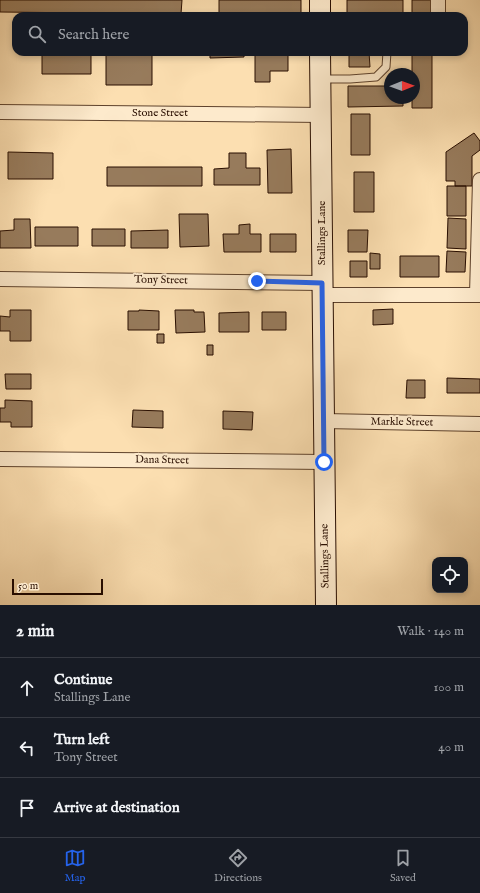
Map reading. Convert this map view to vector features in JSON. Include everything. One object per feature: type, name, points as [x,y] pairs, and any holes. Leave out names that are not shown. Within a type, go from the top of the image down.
[{"type":"street","points":[[320,0],[320,12]]},
{"type":"street","points":[[438,0],[438,12]]},
{"type":"street","name":"Stallings Lane","points":[[320,56],[326,605]]},
{"type":"street","name":"Stone Street","points":[[0,112],[321,115]]},
{"type":"street","points":[[479,295],[480,180]]},
{"type":"street","name":"Tony Street","points":[[0,279],[479,295]]},
{"type":"street","name":"Markle Street","points":[[324,421],[480,424]]},
{"type":"street","name":"Dana Street","points":[[0,459],[324,462]]},
{"type":"lane","points":[[320,79],[376,77],[386,67],[387,56]]},
{"type":"building","points":[[0,0],[182,0],[181,12],[0,12]]},
{"type":"building","points":[[219,0],[301,0],[301,12],[219,12]]},
{"type":"building","points":[[347,0],[403,0],[403,12],[347,12]]},
{"type":"building","points":[[412,0],[431,0],[431,12],[412,12]]},
{"type":"building","points":[[42,56],[91,56],[91,74],[42,74]]},
{"type":"building","points":[[106,56],[152,56],[152,85],[106,85]]},
{"type":"building","points":[[210,56],[244,56],[244,57],[210,58]]},
{"type":"building","points":[[255,56],[288,56],[288,71],[270,71],[270,82],[255,82]]},
{"type":"building","points":[[349,56],[369,56],[370,67],[349,67]]},
{"type":"building","points":[[412,56],[432,56],[432,108],[412,108],[412,104],[420,104],[420,68],[412,68]]},
{"type":"building","points":[[348,86],[384,86],[384,104],[403,104],[403,106],[348,107]]},
{"type":"building","points":[[351,114],[370,114],[370,155],[351,155]]},
{"type":"building","points":[[474,133],[480,141],[480,150],[472,156],[472,186],[455,186],[455,181],[446,181],[446,152]]},
{"type":"building","points":[[291,149],[292,193],[268,193],[267,150]]},
{"type":"building","points":[[8,152],[53,153],[53,179],[8,179]]},
{"type":"building","points":[[229,153],[246,153],[246,168],[260,168],[260,185],[214,185],[214,169],[229,168]]},
{"type":"building","points":[[107,167],[202,167],[202,186],[107,186]]},
{"type":"building","points":[[354,172],[374,172],[374,212],[354,212]]},
{"type":"building","points":[[447,186],[466,186],[466,216],[447,216]]},
{"type":"building","points":[[179,214],[208,214],[209,246],[180,247]]},
{"type":"building","points":[[448,218],[466,219],[466,249],[447,248]]},
{"type":"building","points":[[14,219],[30,219],[31,248],[0,248],[0,231],[14,230]]},
{"type":"building","points":[[250,224],[250,234],[261,234],[261,252],[224,252],[223,234],[239,234],[239,225]]},
{"type":"building","points":[[35,227],[78,227],[78,246],[35,246]]},
{"type":"building","points":[[92,229],[125,229],[125,246],[92,246]]},
{"type":"building","points":[[168,230],[168,248],[131,248],[131,231]]},
{"type":"building","points":[[348,230],[368,230],[367,252],[348,252]]},
{"type":"building","points":[[270,234],[296,234],[296,252],[270,252]]},
{"type":"building","points":[[447,251],[466,252],[465,272],[446,272]]},
{"type":"building","points":[[370,253],[380,254],[380,269],[370,269]]},
{"type":"building","points":[[400,256],[439,256],[439,277],[400,277]]},
{"type":"building","points":[[350,261],[367,261],[367,277],[350,277]]},
{"type":"building","points":[[393,309],[393,324],[373,325],[373,310]]},
{"type":"building","points":[[10,310],[31,310],[31,341],[10,341],[10,331],[0,331],[0,316],[10,317]]},
{"type":"building","points":[[175,310],[194,310],[194,312],[204,312],[205,332],[176,333]]},
{"type":"building","points":[[128,311],[159,311],[159,330],[128,330]]},
{"type":"building","points":[[249,312],[249,332],[219,332],[219,313]]},
{"type":"building","points":[[262,312],[286,312],[286,330],[262,330]]},
{"type":"building","points":[[157,334],[164,334],[164,343],[157,343]]},
{"type":"building","points":[[207,345],[213,345],[213,355],[207,355]]},
{"type":"building","points":[[5,374],[31,374],[31,389],[6,389]]},
{"type":"building","points":[[447,378],[480,379],[480,393],[447,393]]},
{"type":"building","points":[[407,380],[425,380],[425,398],[406,398]]},
{"type":"building","points":[[5,400],[32,401],[32,427],[11,427],[11,422],[0,422],[0,408],[5,408]]},
{"type":"building","points":[[133,410],[163,411],[163,428],[132,427]]},
{"type":"building","points":[[223,411],[253,412],[252,430],[223,429]]},
{"type":"route","points":[[257,281],[322,283],[324,462]]}]
